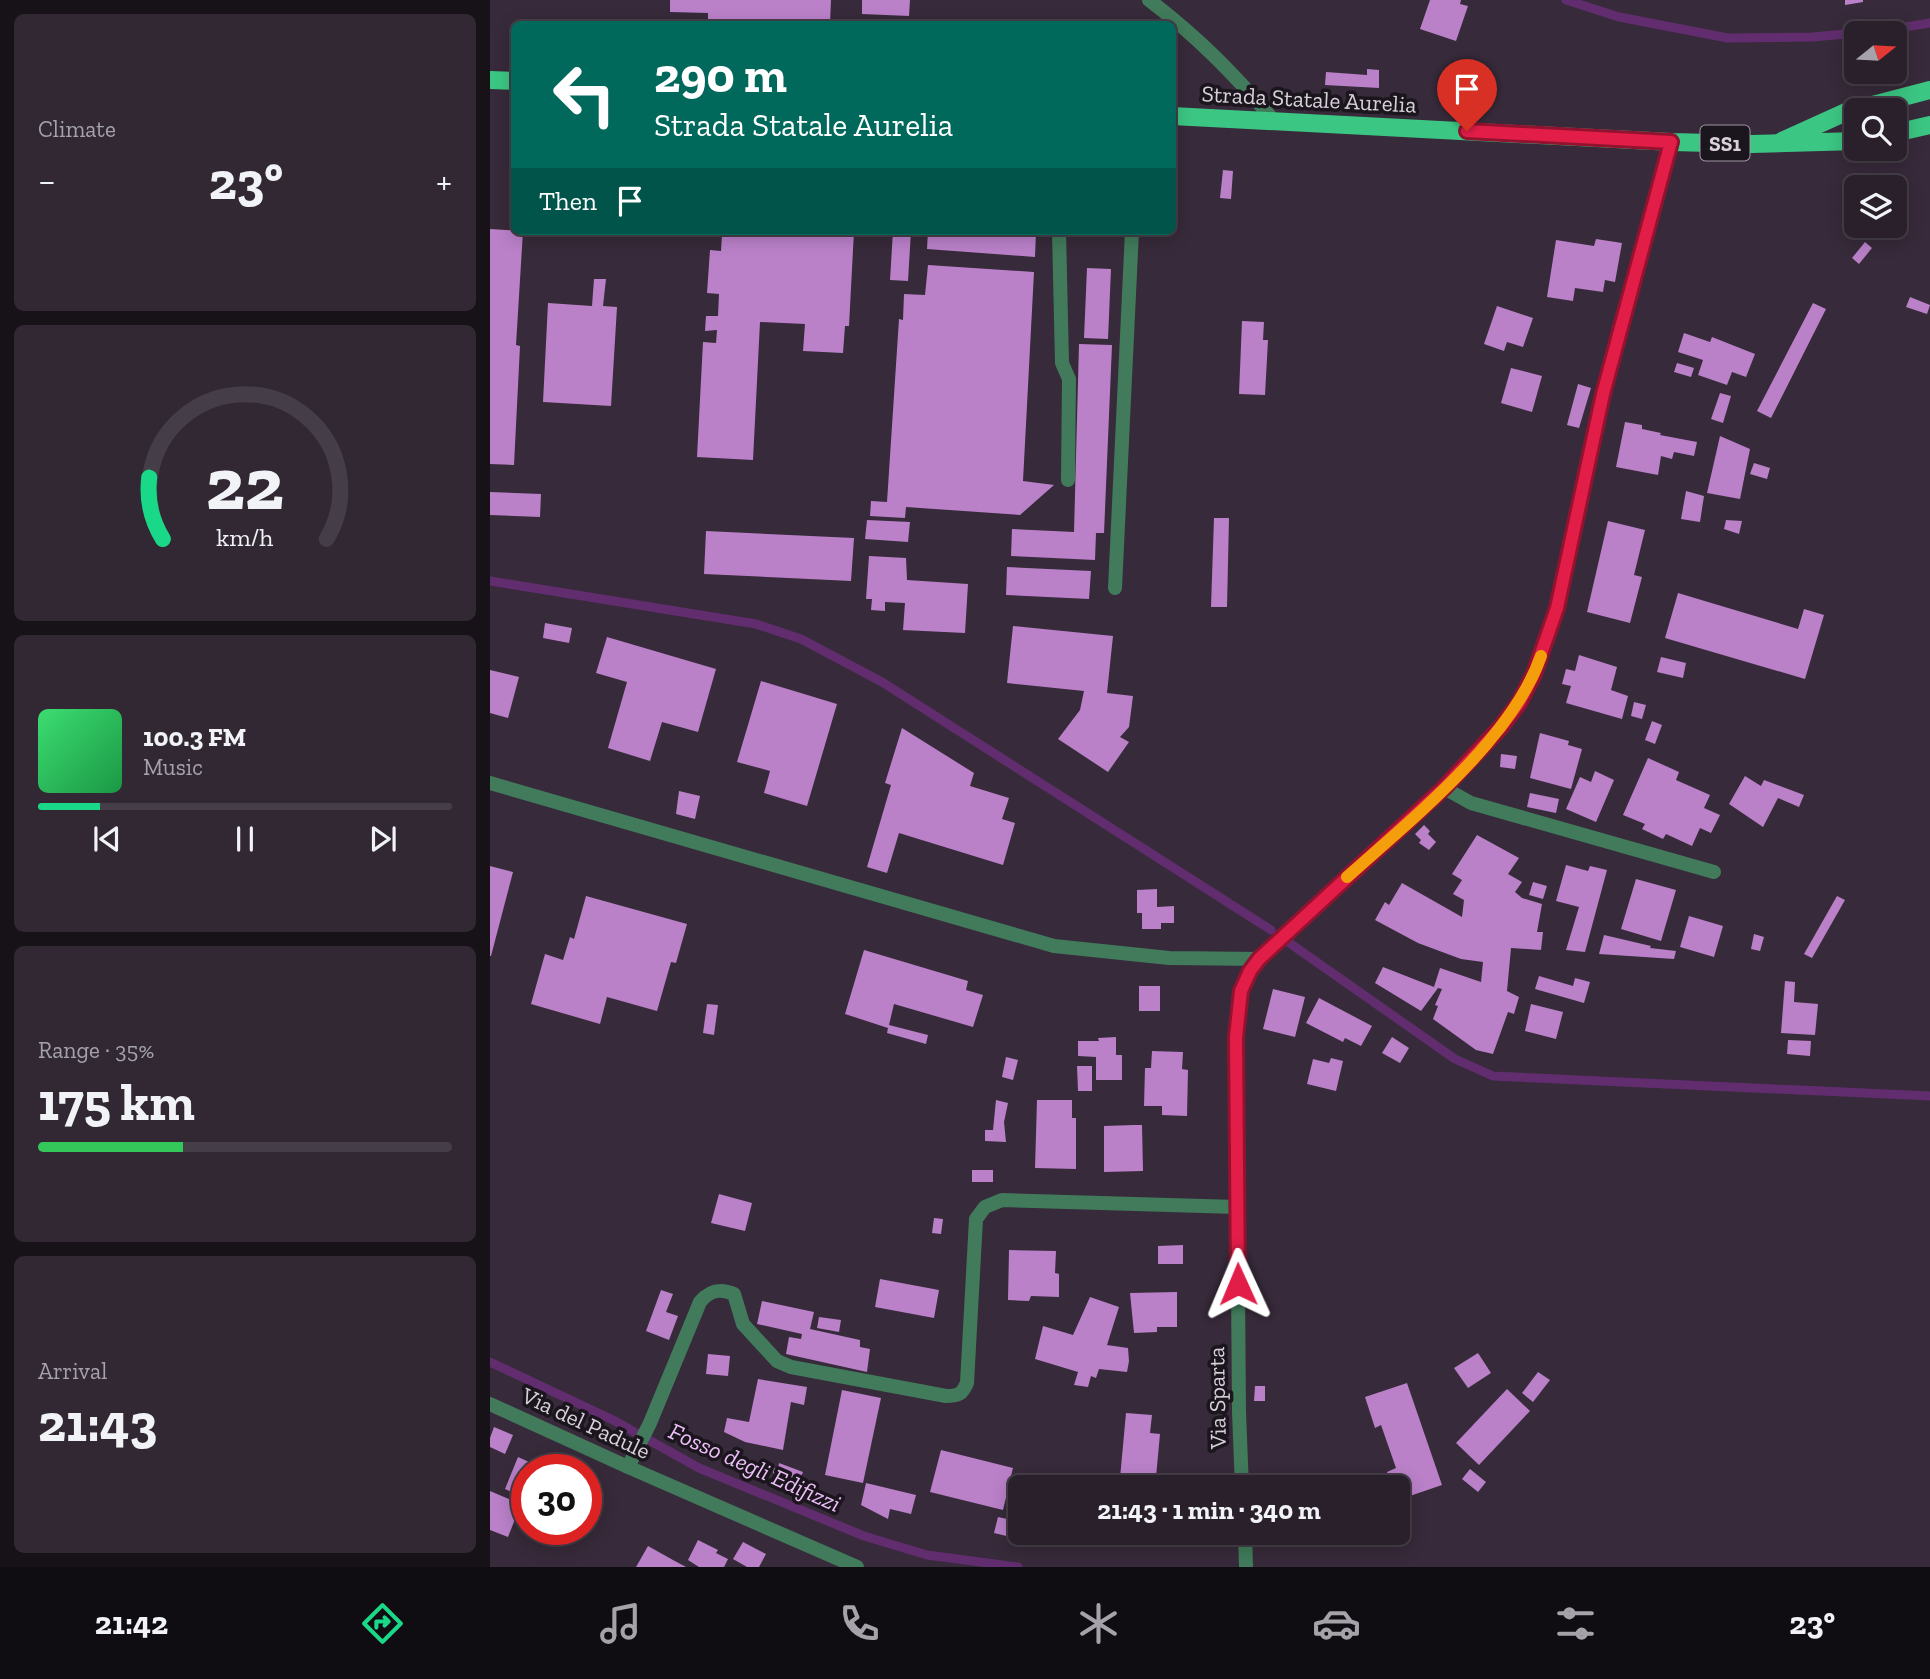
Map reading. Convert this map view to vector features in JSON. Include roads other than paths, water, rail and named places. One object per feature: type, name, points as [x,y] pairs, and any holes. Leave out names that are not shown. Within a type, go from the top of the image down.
[{"type":"main road","points":[[490,80],[511,81]]},
{"type":"main road","name":"Strada Statale Aurelia","points":[[1779,142],[1829,117],[1930,90]]},
{"type":"main road","name":"Strada Statale Aurelia","points":[[1176,116],[1671,142],[1844,141]]},
{"type":"main road","points":[[1907,130],[1930,125]]},
{"type":"street","points":[[1149,0],[1188,29],[1233,73],[1275,122]]},
{"type":"street","name":"Via Sparta","points":[[1242,1475],[1236,1037],[1241,991],[1259,959],[1444,788],[1500,728],[1519,703],[1534,674],[1557,608],[1603,394],[1671,142]]},
{"type":"street","points":[[1059,235],[1062,363],[1069,379],[1068,480]]},
{"type":"street","points":[[1115,588],[1132,235]]},
{"type":"street","points":[[490,783],[1055,946],[1169,958],[1259,959]]},
{"type":"street","points":[[1444,788],[1471,803],[1714,872]]},
{"type":"street","points":[[628,1467],[650,1423],[700,1302],[715,1290],[734,1294],[743,1324],[777,1361],[791,1367],[958,1396],[963,1393],[967,1383],[976,1219],[985,1207],[1002,1200],[1237,1207]]},
{"type":"street","name":"Via del Padule","points":[[490,1404],[857,1567]]},
{"type":"street","points":[[1245,1545],[1246,1566]]},
{"type":"waterway","points":[[1566,0],[1619,17],[1728,38],[1812,37],[1881,31],[1930,23]]},
{"type":"waterway","points":[[490,581],[756,624],[801,639],[882,682],[1271,930]]},
{"type":"waterway","points":[[1288,942],[1455,1059],[1493,1076],[1930,1096]]},
{"type":"waterway","name":"Fosso degli Edifizzi","points":[[490,1362],[613,1420],[699,1468],[864,1536],[927,1555],[1018,1567]]}]
